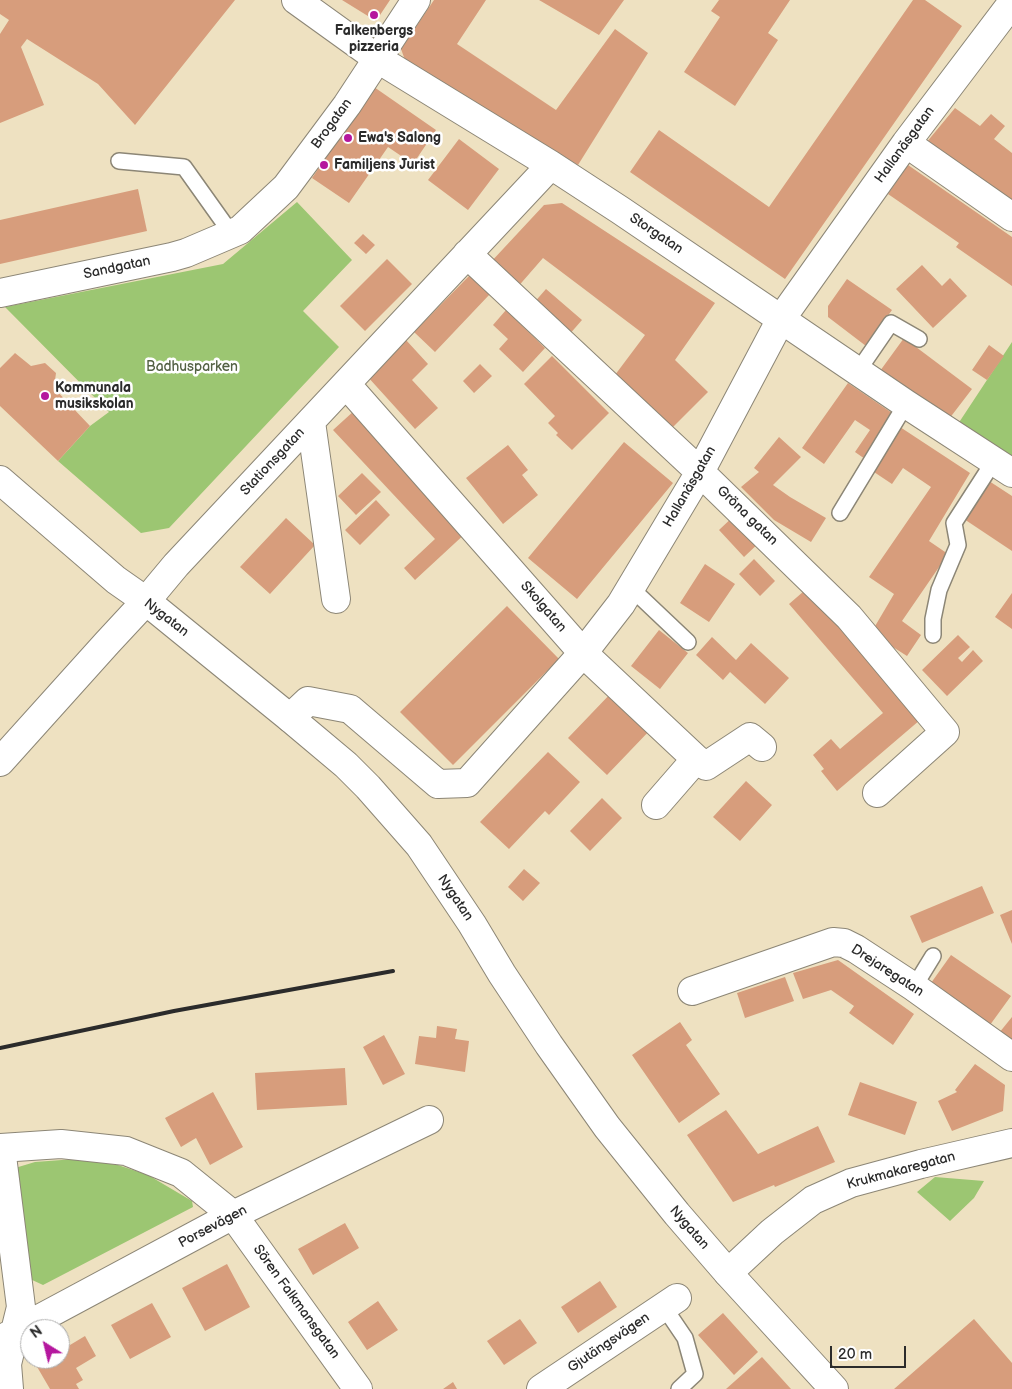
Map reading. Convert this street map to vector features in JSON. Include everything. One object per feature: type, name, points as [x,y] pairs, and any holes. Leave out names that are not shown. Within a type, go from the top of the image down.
[{"type":"street","name":"Storgatan","points":[[296,0],[378,59],[551,165],[620,210],[906,404],[1003,467]]},
{"type":"street","name":"Brogatan","points":[[231,233],[240,230],[286,187],[347,105],[416,0]]},
{"type":"street","name":"Hallanäsgatan","points":[[290,718],[308,701],[350,709],[438,784],[467,782],[583,653],[621,604],[700,472],[780,318],[906,143],[1012,3]]},
{"type":"street","points":[[906,143],[1012,218]]},
{"type":"street","name":"Stationsgatan","points":[[0,762],[146,601],[176,565],[551,165]]},
{"type":"street","name":"Sandgatan","points":[[0,294],[172,257],[186,253],[231,233]]},
{"type":"street","name":"Gröna gatan","points":[[467,254],[700,472],[850,617],[945,732],[877,793]]},
{"type":"street","name":"Skolgatan","points":[[346,384],[583,653],[696,759]]},
{"type":"street","points":[[311,422],[336,599]]},
{"type":"street","name":"Nygatan","points":[[0,480],[116,580],[146,601],[290,718],[368,787],[419,845],[472,924],[538,1029],[606,1127],[728,1273],[834,1389]]},
{"type":"street","points":[[656,805],[696,759],[706,766],[750,737],[762,747]]},
{"type":"street","name":"Drejaregatan","points":[[692,990],[833,942],[844,944],[856,949],[914,987],[1012,1057]]},
{"type":"street","name":"Porsevägen","points":[[7,1336],[234,1215],[428,1120]]},
{"type":"street","name":"Krukmakaregatan","points":[[728,1273],[772,1232],[813,1200],[852,1183],[1012,1143]]},
{"type":"street","name":"Sören Falkmansgatan","points":[[1,1148],[61,1144],[126,1151],[182,1173],[234,1215],[358,1389]]},
{"type":"street","points":[[1,1148],[21,1307],[7,1336],[9,1389]]},
{"type":"street","name":"Gjutängsvägen","points":[[541,1389],[670,1302]]},
{"type":"lane","points":[[119,160],[184,167],[231,233]]},
{"type":"lane","points":[[858,371],[891,323],[920,339]]},
{"type":"lane","points":[[840,514],[906,404]]},
{"type":"lane","points":[[933,635],[933,619],[939,590],[958,544],[954,523],[1003,467]]},
{"type":"lane","points":[[631,588],[688,642]]},
{"type":"lane","points":[[914,987],[933,956]]},
{"type":"lane","points":[[670,1302],[685,1338],[695,1374],[679,1389]]},
{"type":"green space","name":"Badhusparken","points":[[297,202],[352,260],[303,311],[339,347],[169,528],[141,533],[58,461],[90,426],[109,412],[5,307],[223,264]]},
{"type":"green space","points":[[1012,342],[1012,462],[956,427]]},
{"type":"green space","points":[[75,1159],[118,1165],[148,1175],[192,1201],[193,1207],[43,1285],[30,1279],[15,1168],[35,1162]]},
{"type":"green space","points":[[935,1177],[984,1181],[974,1198],[950,1221],[917,1192]]},
{"type":"building","points":[[0,0],[235,0],[135,125],[98,84],[27,39],[21,47],[44,105],[0,123],[0,34],[9,20],[0,14]]},
{"type":"building","points":[[342,0],[390,0],[376,21]]},
{"type":"building","points":[[434,0],[486,0],[457,44],[556,110],[615,29],[648,53],[578,165],[405,60],[401,49]]},
{"type":"building","points":[[539,0],[624,0],[599,35]]},
{"type":"building","points":[[719,0],[790,0],[768,33],[778,40],[735,106],[684,72],[720,17],[711,11]]},
{"type":"building","points":[[913,0],[925,0],[962,26],[785,279],[630,172],[659,130],[769,207]]},
{"type":"building","points":[[374,87],[436,130],[413,164],[388,147],[349,203],[312,178]]},
{"type":"building","points":[[955,108],[980,126],[991,114],[1005,126],[994,139],[1012,153],[1012,201],[926,143]]},
{"type":"building","points":[[459,139],[499,169],[468,210],[428,180]]},
{"type":"building","points":[[908,165],[1012,237],[1012,286],[956,247],[959,243],[888,194]]},
{"type":"building","points":[[138,189],[147,231],[0,264],[0,220]]},
{"type":"building","points":[[562,203],[715,303],[675,360],[708,392],[669,431],[612,379],[645,335],[543,258],[516,289],[490,263],[544,205]]},
{"type":"building","points":[[363,234],[375,245],[366,254],[354,243]]},
{"type":"building","points":[[387,259],[412,284],[365,331],[340,306]]},
{"type":"building","points":[[922,265],[942,286],[950,278],[967,296],[933,328],[896,289]]},
{"type":"building","points":[[470,275],[490,294],[435,352],[414,332]]},
{"type":"building","points":[[847,279],[892,310],[866,346],[828,317],[828,306]]},
{"type":"building","points":[[546,289],[582,320],[568,336],[532,305]]},
{"type":"building","points":[[506,310],[545,348],[523,372],[499,349],[508,339],[493,325]]},
{"type":"building","points":[[904,338],[972,389],[949,419],[880,371]]},
{"type":"building","points":[[406,340],[428,364],[412,380],[438,408],[415,429],[367,376]]},
{"type":"building","points":[[989,345],[1004,356],[987,380],[972,370]]},
{"type":"building","points":[[15,353],[31,366],[45,363],[56,373],[54,388],[90,426],[58,461],[0,406],[0,368]]},
{"type":"building","points":[[552,356],[609,413],[572,450],[556,435],[558,433],[548,423],[555,416],[524,384]]},
{"type":"building","points":[[480,364],[492,376],[474,393],[463,381]]},
{"type":"building","points":[[848,383],[895,415],[865,459],[855,452],[870,430],[855,420],[824,464],[802,448]]},
{"type":"building","points":[[355,410],[468,531],[415,580],[404,568],[435,539],[333,430]]},
{"type":"building","points":[[900,427],[970,473],[929,541],[948,554],[902,621],[921,635],[907,656],[871,633],[894,594],[869,577],[931,487],[903,468],[892,484],[871,470]]},
{"type":"building","points":[[779,437],[801,457],[773,485],[826,518],[811,542],[774,520],[741,487],[759,472],[754,468]]},
{"type":"building","points":[[624,442],[673,483],[577,599],[528,558]]},
{"type":"building","points":[[508,445],[528,470],[522,475],[538,495],[503,524],[466,478]]},
{"type":"building","points":[[362,473],[381,492],[356,515],[338,496]]},
{"type":"building","points":[[989,481],[1012,496],[1012,551],[964,519]]},
{"type":"building","points":[[376,500],[390,515],[360,545],[345,530]]},
{"type":"building","points":[[737,513],[762,540],[744,557],[719,530]]},
{"type":"building","points":[[286,518],[315,545],[270,594],[240,567]]},
{"type":"building","points":[[754,559],[775,581],[760,596],[739,574]]},
{"type":"building","points":[[705,564],[735,584],[709,622],[680,603]]},
{"type":"building","points":[[811,585],[927,714],[837,791],[821,771],[824,769],[813,755],[831,739],[840,749],[883,713],[789,604]]},
{"type":"building","points":[[1012,593],[1012,629],[995,617]]},
{"type":"building","points":[[507,606],[559,659],[453,765],[400,712]]},
{"type":"building","points":[[659,630],[688,653],[660,689],[631,666]]},
{"type":"building","points":[[958,635],[970,647],[958,658],[962,662],[973,650],[983,661],[947,696],[922,670]]},
{"type":"building","points":[[712,637],[736,660],[751,643],[789,678],[765,704],[730,672],[723,680],[696,655]]},
{"type":"building","points":[[613,691],[652,728],[607,775],[568,738]]},
{"type":"building","points":[[548,752],[580,782],[549,815],[545,811],[509,849],[480,822]]},
{"type":"building","points":[[746,781],[772,805],[740,841],[713,817]]},
{"type":"building","points":[[602,798],[622,818],[590,851],[570,831]]},
{"type":"building","points":[[524,869],[540,883],[523,901],[508,887]]},
{"type":"building","points":[[982,886],[994,913],[922,943],[910,916]]},
{"type":"building","points":[[1012,910],[1012,944],[1000,915]]},
{"type":"building","points":[[951,955],[1011,996],[990,1025],[931,983]]},
{"type":"building","points":[[838,960],[914,1014],[893,1045],[849,1013],[854,1006],[831,990],[803,999],[793,973]]},
{"type":"building","points":[[785,977],[794,1001],[745,1018],[737,993]]},
{"type":"building","points":[[1012,1017],[1012,1043],[999,1033]]},
{"type":"building","points":[[680,1022],[692,1040],[686,1045],[720,1094],[679,1123],[632,1055]]},
{"type":"building","points":[[437,1026],[457,1029],[455,1039],[469,1041],[465,1072],[415,1064],[419,1036],[436,1038]]},
{"type":"building","points":[[384,1035],[405,1074],[383,1085],[363,1047]]},
{"type":"building","points":[[975,1064],[1005,1085],[1003,1111],[952,1131],[938,1101],[957,1092],[955,1090]]},
{"type":"building","points":[[345,1068],[347,1105],[257,1110],[255,1073]]},
{"type":"building","points":[[860,1082],[917,1102],[905,1135],[848,1115]]},
{"type":"building","points":[[213,1092],[243,1147],[210,1165],[196,1138],[181,1147],[165,1118]]},
{"type":"building","points":[[726,1110],[758,1154],[818,1126],[835,1162],[733,1202],[687,1135]]},
{"type":"building","points":[[345,1223],[359,1248],[313,1275],[298,1249]]},
{"type":"building","points":[[227,1264],[250,1307],[205,1331],[182,1288]]},
{"type":"building","points":[[600,1281],[617,1307],[578,1333],[561,1307]]},
{"type":"building","points":[[378,1301],[398,1330],[367,1350],[348,1322]]},
{"type":"building","points":[[152,1303],[171,1337],[130,1359],[111,1325]]},
{"type":"building","points":[[723,1313],[758,1352],[734,1375],[698,1335]]},
{"type":"building","points":[[520,1319],[537,1343],[504,1365],[487,1341]]},
{"type":"building","points":[[974,1319],[1012,1363],[1012,1389],[894,1389]]},
{"type":"building","points":[[85,1336],[96,1356],[76,1368],[83,1380],[76,1384],[79,1389],[50,1389],[38,1369],[70,1369],[70,1345]]},
{"type":"building","points":[[762,1357],[791,1389],[726,1389]]},
{"type":"building","points":[[453,1382],[457,1389],[443,1389]]},
{"type":"railway","points":[[0,1048],[174,1011],[393,971]]},
{"type":"place","name":"Falkenbergs pizzeria","points":[[374,15]]},
{"type":"place","name":"Ewa's Salong","points":[[348,138]]},
{"type":"place","name":"Familjens Jurist","points":[[324,165]]},
{"type":"place","name":"Kommunala musikskolan","points":[[45,396]]}]
